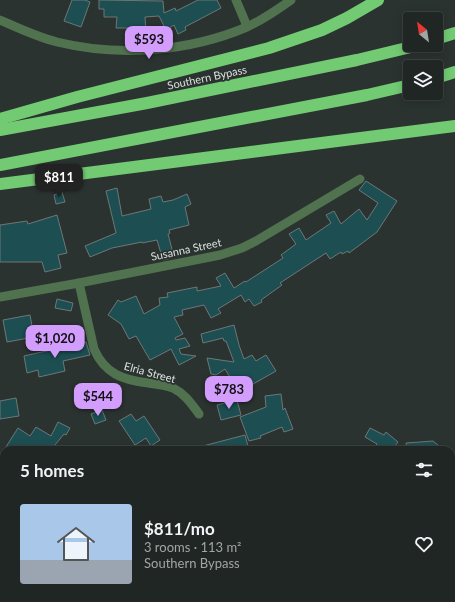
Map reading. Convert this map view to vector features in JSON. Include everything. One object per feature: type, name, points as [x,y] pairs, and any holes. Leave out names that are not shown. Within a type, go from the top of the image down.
[{"type":"highway","points":[[0,119],[77,97],[269,48],[322,30],[347,18],[378,0]]},
{"type":"highway","points":[[443,37],[455,33]]},
{"type":"highway","name":"Southern Bypass","points":[[0,130],[147,103],[356,60],[403,49]]},
{"type":"highway","points":[[443,76],[455,72]]},
{"type":"highway","points":[[0,164],[345,99],[403,87]]},
{"type":"highway","points":[[0,184],[455,126]]},
{"type":"street","points":[[236,0],[247,26]]},
{"type":"street","points":[[0,20],[20,29],[55,41],[78,46],[134,50],[171,48],[196,43],[247,26],[269,15],[291,0]]},
{"type":"street","name":"Susanna Street","points":[[0,297],[79,283],[220,255],[233,251],[256,241],[360,179]]},
{"type":"street","name":"Elria Street","points":[[79,283],[94,349],[97,356],[107,368],[120,378],[163,385],[172,388],[190,400],[199,414]]},
{"type":"building","points":[[72,0],[85,0],[90,2],[81,27],[64,21]]},
{"type":"building","points":[[99,0],[163,1],[164,13],[175,8],[176,11],[198,0],[217,0],[221,8],[185,27],[186,30],[178,34],[174,25],[166,30],[159,16],[145,17],[146,31],[154,38],[137,40],[135,28],[116,28],[117,17],[104,17],[104,9],[99,9]]},
{"type":"building","points":[[366,181],[397,201],[377,232],[349,253],[348,251],[342,254],[341,252],[330,259],[326,253],[280,283],[282,285],[261,300],[262,302],[254,306],[249,299],[245,302],[241,295],[218,309],[221,313],[211,318],[204,305],[182,310],[183,315],[174,317],[183,334],[175,338],[176,340],[185,338],[190,346],[179,349],[181,354],[196,356],[179,365],[171,349],[150,360],[136,336],[129,339],[121,324],[108,315],[118,300],[121,302],[136,296],[144,314],[160,305],[159,298],[168,297],[167,293],[197,287],[197,291],[221,286],[216,278],[225,273],[234,288],[283,258],[281,255],[296,244],[289,234],[299,228],[306,240],[331,223],[326,215],[334,211],[341,224],[359,209],[367,220],[378,203],[359,190]]},
{"type":"building","points":[[117,188],[122,216],[151,209],[149,199],[161,196],[163,202],[173,200],[187,194],[191,204],[185,207],[189,225],[169,230],[170,233],[168,234],[174,257],[163,260],[157,240],[112,248],[90,257],[85,246],[116,233],[106,191]]},
{"type":"building","points":[[62,192],[65,202],[56,204],[54,195]]},
{"type":"building","points":[[57,215],[67,253],[58,255],[61,268],[45,272],[42,262],[0,262],[0,225],[27,221],[28,224]]},
{"type":"building","points":[[57,299],[73,303],[71,311],[55,308]]},
{"type":"building","points":[[30,315],[34,337],[7,342],[3,320]]},
{"type":"building","points":[[234,325],[244,359],[252,355],[256,361],[266,355],[276,371],[239,392],[225,369],[216,375],[211,374],[207,358],[234,362],[226,341],[224,341],[223,338],[203,343],[201,334]]},
{"type":"building","points":[[86,342],[90,355],[63,361],[65,371],[39,377],[38,370],[27,373],[24,356]]},
{"type":"building","points":[[281,394],[283,410],[285,408],[293,429],[284,432],[282,427],[260,436],[261,438],[249,441],[240,417],[266,407],[265,396]]},
{"type":"building","points":[[16,398],[19,416],[0,419],[0,401]]},
{"type":"building","points":[[237,400],[241,415],[221,420],[217,405]]},
{"type":"building","points":[[102,410],[106,420],[95,424],[91,414]]},
{"type":"building","points":[[131,414],[136,421],[144,416],[160,440],[151,446],[146,438],[135,445],[119,421]]},
{"type":"building","points":[[58,422],[70,428],[66,435],[64,434],[54,446],[7,446],[18,428],[30,436],[36,427],[51,436]]},
{"type":"building","points":[[370,428],[384,435],[386,432],[398,442],[395,446],[375,446],[377,444],[365,437]]},
{"type":"building","points":[[245,435],[248,446],[203,446]]},
{"type":"building","points":[[433,441],[439,446],[406,446],[406,443]]}]
